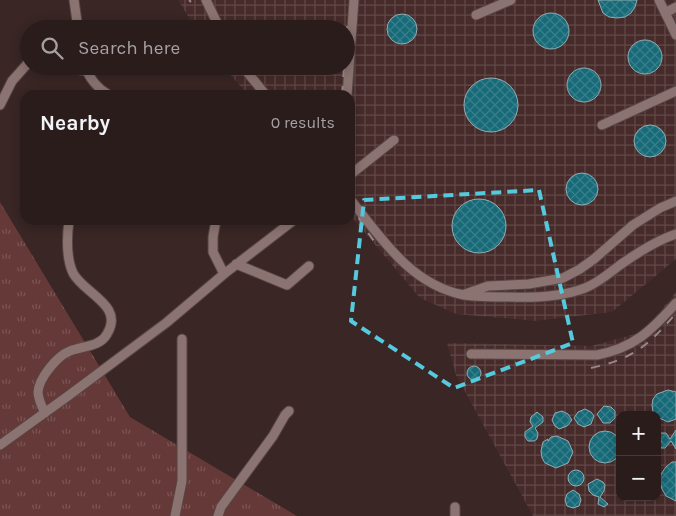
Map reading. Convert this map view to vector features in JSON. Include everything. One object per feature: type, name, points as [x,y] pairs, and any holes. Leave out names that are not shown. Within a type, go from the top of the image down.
[{"type":"street","points":[[74,0],[77,20]]},
{"type":"street","points":[[206,0],[216,20]]},
{"type":"street","points":[[353,20],[354,0]]},
{"type":"street","points":[[476,15],[511,0]]},
{"type":"street","points":[[659,0],[676,35]]},
{"type":"street","points":[[665,12],[676,7]]},
{"type":"street","points":[[0,105],[12,81],[20,72]]},
{"type":"street","points":[[89,75],[93,82],[103,90]]},
{"type":"street","points":[[249,75],[262,90]]},
{"type":"street","points":[[347,90],[348,75]]},
{"type":"street","points":[[602,126],[676,91]]},
{"type":"street","points":[[355,171],[394,140]]},
{"type":"street","points":[[463,294],[488,286],[529,284],[562,278],[580,270],[633,225],[660,208],[676,201]]},
{"type":"street","points":[[355,205],[403,263],[418,275],[434,285],[463,294],[483,297],[530,298],[566,293],[584,288],[600,280],[653,244],[676,234]]},
{"type":"street","points":[[45,413],[38,393],[48,370],[63,354],[100,341],[107,334],[110,326],[111,318],[103,301],[77,280],[72,272],[68,244],[69,225]]},
{"type":"street","points":[[215,225],[213,252],[224,274]]},
{"type":"street","points":[[0,445],[166,323],[236,264],[287,225]]},
{"type":"street","points":[[236,264],[287,285],[309,266]]},
{"type":"street","points":[[471,354],[597,355],[611,353],[634,343],[646,335],[676,303]]},
{"type":"street","points":[[175,516],[182,481],[182,339]]},
{"type":"street","points":[[218,516],[221,507],[289,411]]},
{"type":"highlighted area","points":[[539,190],[573,343],[454,388],[351,321],[364,200]]},
{"type":"shaded area","points":[[178,0],[676,0],[676,259],[612,312],[535,321],[456,314],[420,298],[355,221],[355,90],[244,90],[231,75],[355,75],[355,20],[190,20]]},
{"type":"shaded area","points":[[676,292],[676,516],[533,516],[456,375],[447,343],[591,346],[643,332]]},
{"type":"green space","points":[[0,202],[130,417],[297,516],[0,516]]},
{"type":"building","points":[[598,0],[637,0],[631,13],[625,17],[617,18],[609,17],[603,13]]},
{"type":"building","points":[[551,13],[564,18],[569,31],[564,44],[551,49],[538,44],[533,31],[538,18]]},
{"type":"building","points":[[402,14],[413,18],[417,29],[413,40],[402,44],[391,40],[387,29],[391,18]]},
{"type":"building","points":[[645,40],[657,45],[662,57],[657,69],[645,74],[633,69],[628,57],[633,45]]},
{"type":"building","points":[[584,68],[591,69],[596,73],[600,78],[600,92],[596,97],[591,101],[584,102],[577,101],[572,97],[568,92],[567,85],[568,78],[572,73],[577,69]]},
{"type":"building","points":[[491,78],[501,80],[510,86],[516,95],[518,105],[516,115],[510,124],[501,130],[491,132],[481,130],[472,124],[466,115],[464,105],[466,95],[472,86],[481,80]]},
{"type":"building","points":[[650,125],[656,126],[661,130],[665,135],[665,147],[661,152],[656,156],[650,157],[644,156],[639,152],[635,147],[634,141],[635,135],[639,130],[644,126]]},
{"type":"building","points":[[582,173],[588,174],[593,178],[597,183],[597,195],[593,200],[588,204],[582,205],[576,204],[571,200],[567,195],[566,189],[567,183],[571,178],[576,174]]},
{"type":"building","points":[[479,199],[489,201],[498,207],[504,216],[506,226],[504,236],[498,245],[489,251],[479,253],[469,251],[460,245],[454,236],[452,226],[454,216],[460,207],[469,201]]},
{"type":"building","points":[[474,366],[479,368],[481,373],[479,378],[474,380],[469,378],[467,373],[469,368]]},
{"type":"building","points":[[668,390],[676,392],[676,419],[668,422],[661,419],[661,411],[653,411],[653,399],[657,394]]},
{"type":"building","points":[[604,406],[611,407],[615,411],[615,418],[610,423],[603,423],[597,414]]},
{"type":"building","points":[[585,409],[594,416],[591,424],[584,427],[578,424],[574,418],[578,412]]},
{"type":"building","points":[[562,411],[568,414],[572,420],[567,426],[559,429],[552,420],[555,413]]},
{"type":"building","points":[[537,412],[543,417],[543,422],[535,428],[538,433],[537,439],[528,441],[525,437],[525,432],[533,426],[530,422],[531,417]]},
{"type":"building","points":[[676,430],[676,449],[671,441],[665,448],[661,448],[661,433],[666,433],[670,439]]},
{"type":"building","points":[[605,431],[616,436],[616,458],[605,463],[594,458],[589,447],[594,436]]},
{"type":"building","points":[[557,436],[568,441],[573,452],[568,463],[556,468],[545,463],[541,451],[543,442]]},
{"type":"building","points":[[672,462],[676,462],[676,501],[666,496],[662,489],[661,474]]},
{"type":"building","points":[[573,470],[579,470],[584,475],[582,484],[573,486],[568,481],[568,475]]},
{"type":"building","points":[[597,479],[605,485],[600,497],[608,504],[604,507],[598,504],[599,497],[589,491],[588,484]]},
{"type":"building","points":[[573,490],[579,494],[581,500],[579,506],[573,508],[567,506],[565,500],[567,494]]},
{"type":"railway","points":[[342,90],[343,75]]},
{"type":"railway","points":[[355,211],[376,244]]},
{"type":"railway","points":[[591,368],[618,360],[639,349],[657,334],[676,313]]}]
